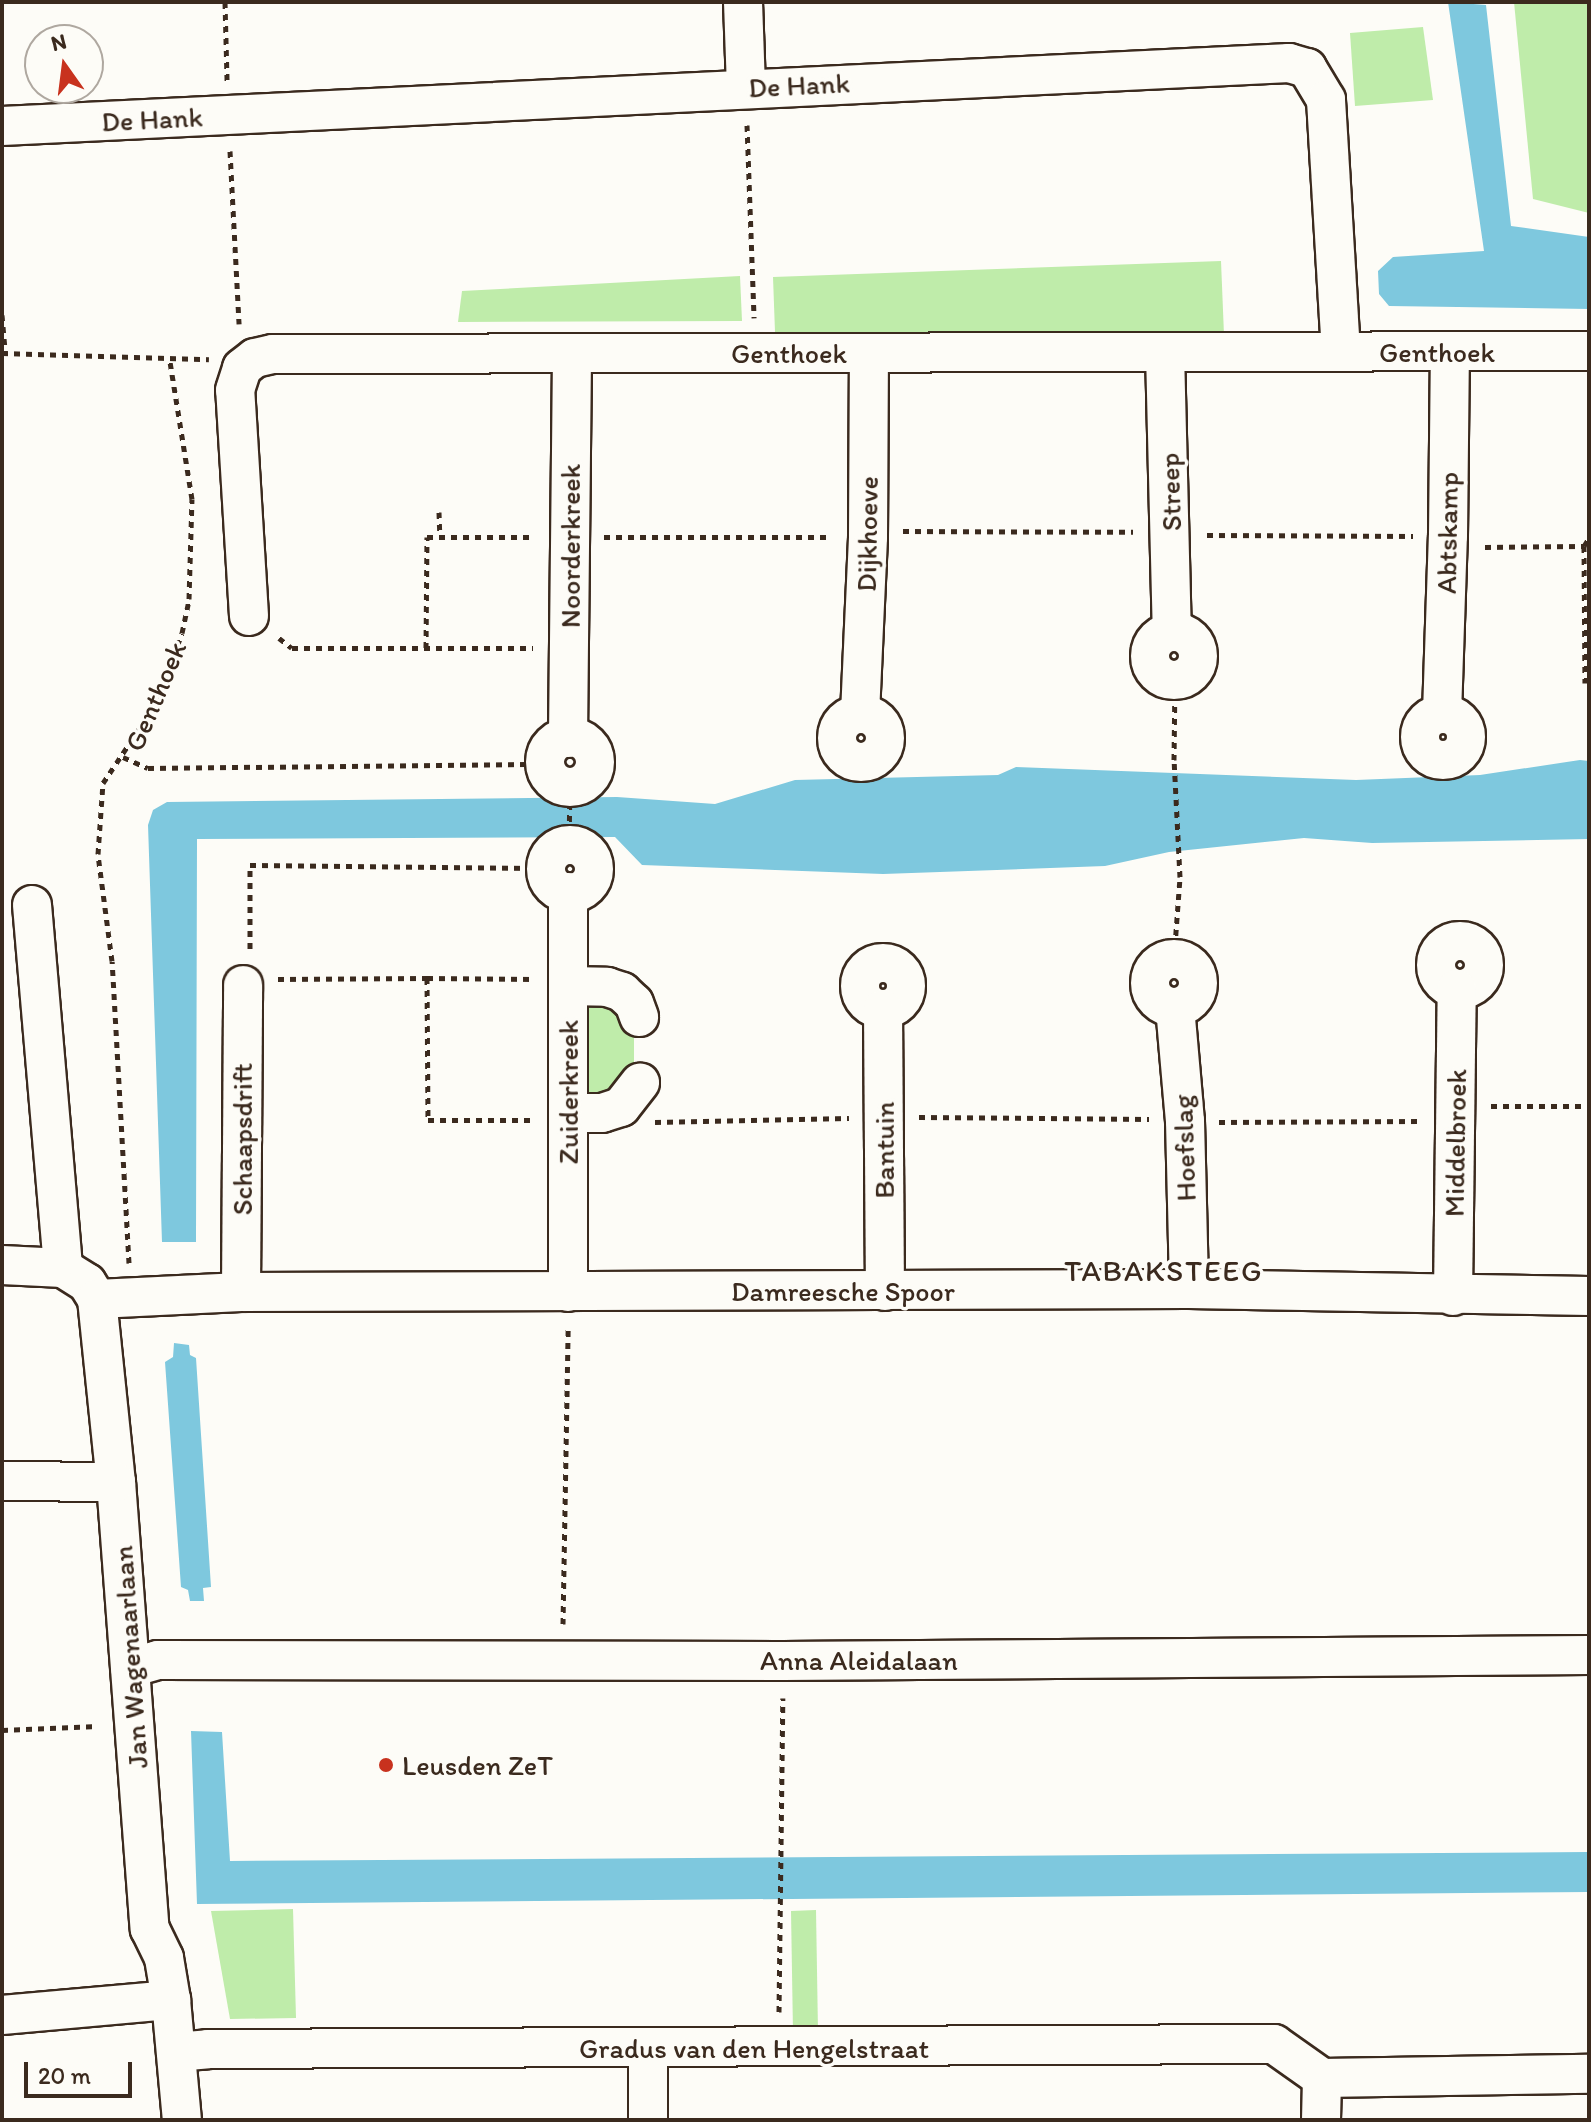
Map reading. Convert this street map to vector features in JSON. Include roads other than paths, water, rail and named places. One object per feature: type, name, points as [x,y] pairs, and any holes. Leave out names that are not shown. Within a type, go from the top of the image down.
[{"type":"street","points":[[743,2],[746,88]]},
{"type":"street","name":"De Hank","points":[[2,126],[1289,63],[1307,68],[1326,100],[1341,352]]},
{"type":"street","name":"Genthoek","points":[[249,616],[235,390],[242,368],[255,358],[273,354],[1589,351]]},
{"type":"street","name":"Streep","points":[[1165,352],[1172,532],[1172,632],[1193,640],[1199,655],[1195,670],[1175,681]]},
{"type":"street","name":"Abtskamp","points":[[1442,714],[1450,352]]},
{"type":"street","name":"Dijkhoeve","points":[[860,714],[868,537],[869,353]]},
{"type":"street","name":"Noorderkreek","points":[[561,763],[569,648],[572,354]]},
{"type":"street","name":"Zuiderkreek","points":[[561,868],[568,983],[568,1292]]},
{"type":"street","points":[[32,905],[63,1268]]},
{"type":"street","name":"Hoefslag","points":[[1174,959],[1158,965],[1150,979],[1154,996],[1167,1006],[1175,1007],[1185,1121],[1189,1289]]},
{"type":"street","points":[[568,983],[607,987],[622,992],[634,1003],[639,1017]]},
{"type":"street","name":"Schaapsdrift","points":[[241,1292],[243,985]]},
{"type":"street","name":"Middelbroek","points":[[1453,1296],[1457,989]]},
{"type":"street","name":"Bantuin","points":[[883,1009],[885,1291]]},
{"type":"street","points":[[568,1113],[602,1113],[621,1107],[640,1083]]},
{"type":"street","points":[[2,1265],[63,1268],[87,1283],[97,1299]]},
{"type":"street","name":"Damreesche Spoor","points":[[97,1299],[241,1292],[1189,1289],[1589,1296]]},
{"type":"street","name":"Jan Wagenaarlaan","points":[[97,1299],[116,1482],[150,1929],[164,1958],[182,2120]]},
{"type":"street","points":[[2,1481],[116,1482]]},
{"type":"street","name":"Anna Aleidalaan","points":[[130,1668],[158,1660],[783,1661],[1589,1655]]},
{"type":"street","points":[[2,2015],[171,2000]]},
{"type":"street","name":"Gradus van den Hengelstraat","points":[[176,2052],[208,2049],[778,2049],[1274,2044],[1322,2078]]},
{"type":"street","points":[[648,2048],[648,2120]]},
{"type":"street","points":[[1321,2120],[1322,2078],[1589,2074]]},
{"type":"water","points":[[1448,2],[1486,5],[1511,226],[1589,237],[1589,309],[1389,306],[1379,294],[1378,271],[1393,257],[1484,251]]},
{"type":"water","points":[[1589,761],[1589,839],[1372,843],[1304,838],[1169,852],[1105,866],[883,874],[642,865],[615,837],[197,839],[196,1242],[162,1242],[148,825],[153,810],[167,802],[617,797],[715,804],[795,780],[998,775],[1016,767],[1356,780],[1480,775]]},
{"type":"water","points":[[174,1343],[189,1345],[190,1355],[196,1358],[211,1587],[203,1588],[204,1601],[190,1601],[188,1590],[181,1587],[165,1362],[173,1357]]},
{"type":"water","points":[[191,1731],[222,1732],[230,1861],[1589,1852],[1589,1892],[197,1904]]},
{"type":"place","name":"Leusden ZeT","points":[[386,1765]]},
{"type":"district","name":"TABAKSTEEG","points":[[1164,1271]]}]
